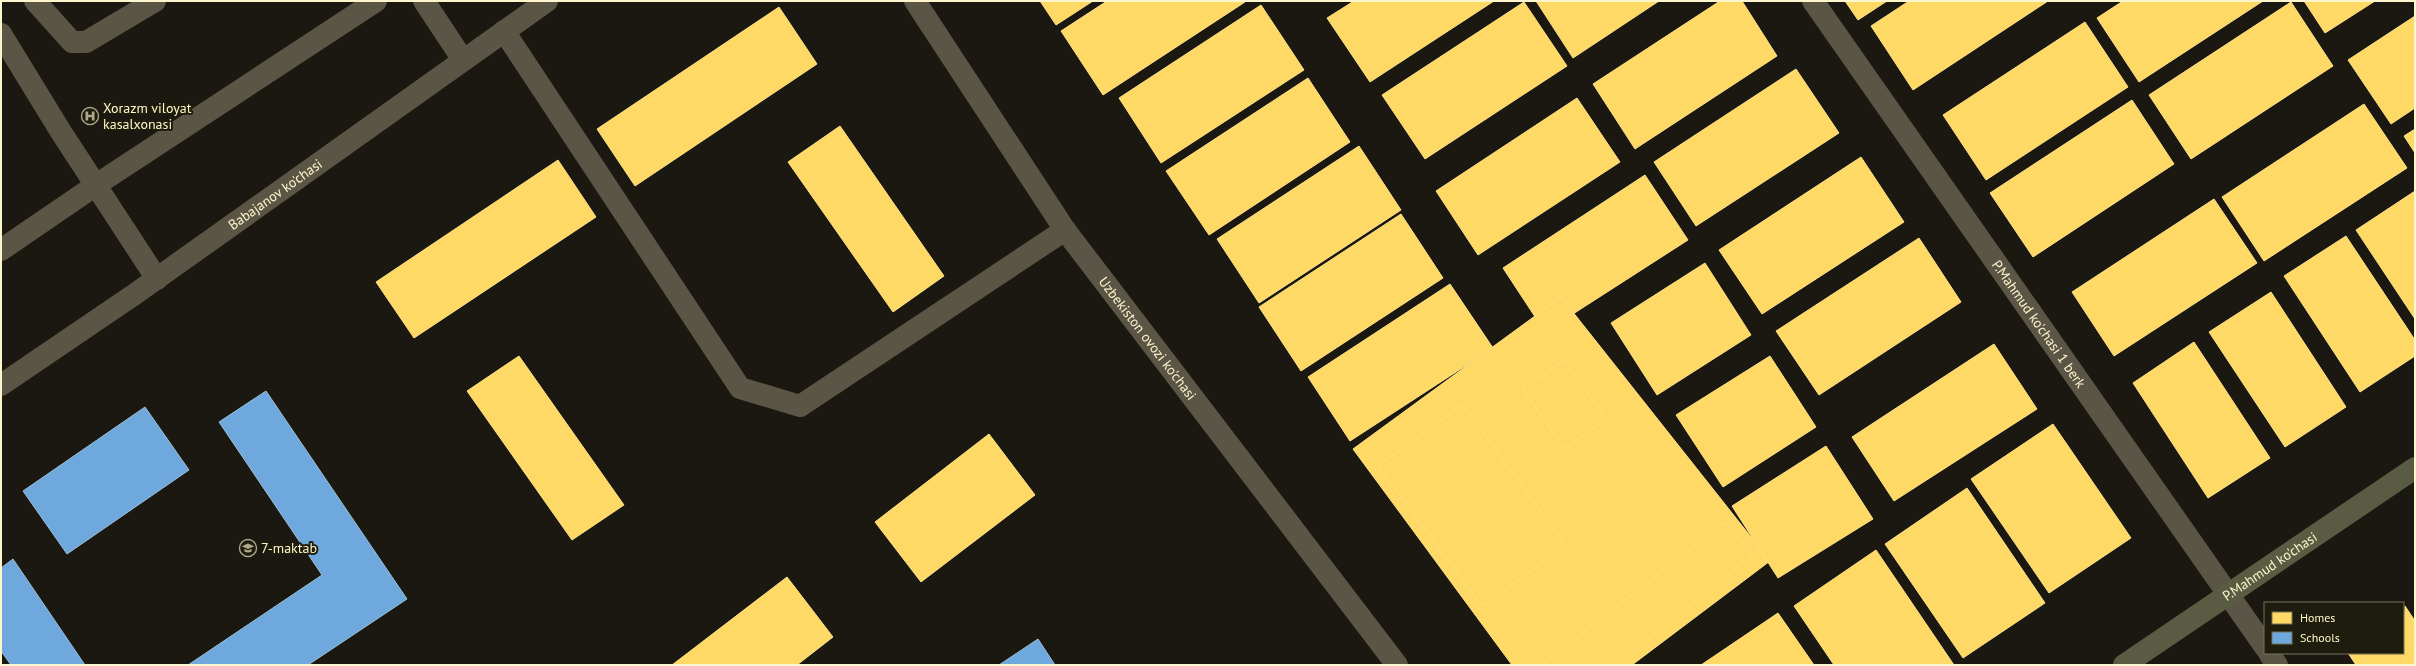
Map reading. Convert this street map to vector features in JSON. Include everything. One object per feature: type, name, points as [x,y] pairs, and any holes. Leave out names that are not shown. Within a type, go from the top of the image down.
[{"type":"main road","name":"P.Mahmud ko'chasi","points":[[2124,665],[2415,468]]},
{"type":"street","points":[[35,1],[72,42],[86,42],[155,1]]},
{"type":"street","points":[[1,250],[96,185],[376,1]]},
{"type":"street","points":[[424,1],[464,60]]},
{"type":"street","name":"Babajanov ko'chasi","points":[[1,385],[157,279],[548,1]]},
{"type":"street","name":"Uzbekiston ovozi ko'chasi","points":[[915,1],[1065,230],[1396,665]]},
{"type":"street","name":"P.Mahmud ko'chasi 1 berk","points":[[1813,1],[2264,646]]},
{"type":"street","points":[[504,31],[740,388],[800,406],[1065,230]]},
{"type":"street","points":[[1,34],[157,279]]},
{"type":"street","points":[[2270,654],[2277,665]]},
{"type":"building: Homes","points":[[1040,1],[1093,1],[1056,25]]},
{"type":"building: Homes","points":[[1107,1],[1245,2],[1103,95],[1061,31]]},
{"type":"building: Homes","points":[[1354,1],[1494,1],[1370,82],[1327,18]]},
{"type":"building: Homes","points":[[1536,1],[1659,1],[1573,58]]},
{"type":"building: Homes","points":[[1720,1],[1742,1],[1777,56],[1635,149],[1593,84]]},
{"type":"building: Homes","points":[[1845,1],[1887,1],[1858,20]]},
{"type":"building: Homes","points":[[1909,1],[2048,1],[1913,90],[1871,26]]},
{"type":"building: Homes","points":[[2123,1],[2263,1],[2139,82],[2097,18]]},
{"type":"building: Homes","points":[[2304,1],[2375,1],[2325,33]]},
{"type":"building: Homes","points":[[1524,2],[1567,66],[1425,159],[1382,95]]},
{"type":"building: Homes","points":[[2291,2],[2333,66],[2191,159],[2149,95]]},
{"type":"building: Homes","points":[[1261,5],[1304,70],[1161,163],[1119,98]]},
{"type":"building: Homes","points":[[779,7],[817,64],[635,186],[597,129]]},
{"type":"building: Homes","points":[[2415,16],[2415,108],[2391,124],[2348,60]]},
{"type":"building: Homes","points":[[2085,22],[2128,87],[1986,180],[1943,115]]},
{"type":"building: Homes","points":[[1796,69],[1839,133],[1696,226],[1654,162]]},
{"type":"building: Homes","points":[[1308,78],[1350,142],[1209,235],[1166,171]]},
{"type":"building: Homes","points":[[1577,98],[1620,162],[1478,255],[1436,191]]},
{"type":"building: Homes","points":[[2132,100],[2174,164],[2033,257],[1990,193]]},
{"type":"building: Homes","points":[[2364,104],[2407,168],[2264,261],[2222,197]]},
{"type":"building: Homes","points":[[840,126],[944,276],[893,312],[788,162]]},
{"type":"building: Homes","points":[[2415,129],[2415,153],[2404,136]]},
{"type":"building: Homes","points":[[1359,146],[1401,210],[1259,303],[1217,239]]},
{"type":"building: Homes","points":[[1861,157],[1904,222],[1762,314],[1719,250]]},
{"type":"building: Homes","points":[[558,160],[596,217],[414,338],[376,282]]},
{"type":"building: Homes","points":[[1645,175],[1688,240],[1545,332],[1503,268]]},
{"type":"building: Homes","points":[[2415,191],[2415,319],[2356,230]]},
{"type":"building: Homes","points":[[2214,199],[2257,263],[2114,356],[2072,292]]},
{"type":"building: Homes","points":[[1401,214],[1443,278],[1301,371],[1259,307]]},
{"type":"building: Homes","points":[[2346,236],[2415,340],[2415,356],[2360,392],[2284,276]]},
{"type":"building: Homes","points":[[1919,238],[1961,302],[1819,395],[1776,331]]},
{"type":"building: Homes","points":[[1705,263],[1751,335],[1657,395],[1611,323]]},
{"type":"building: Homes","points":[[1450,284],[1493,348],[1350,441],[1308,377]]},
{"type":"building: Homes","points":[[2271,292],[2346,407],[2285,447],[2209,332]]},
{"type":"building: Homes","points":[[1561,297],[1770,561],[1632,665],[1512,665],[1353,449]]},
{"type":"building: Homes","points":[[2194,342],[2270,458],[2208,498],[2133,383]]},
{"type":"building: Homes","points":[[1994,344],[2037,409],[1894,501],[1852,437]]},
{"type":"building: Homes","points":[[519,356],[624,505],[572,540],[467,391]]},
{"type":"building: Homes","points":[[1770,356],[1816,427],[1723,487],[1676,415]]},
{"type":"building: Homes","points":[[1564,360],[1606,419],[1564,449],[1523,389]]},
{"type":"building: Homes","points":[[1463,405],[1566,546],[1482,606],[1378,466]]},
{"type":"building: Homes","points":[[2053,424],[2131,538],[2049,593],[1971,479]]},
{"type":"building: Homes","points":[[989,434],[1035,495],[921,582],[875,522]]},
{"type":"building: Homes","points":[[1826,446],[1873,519],[1778,578],[1732,506]]},
{"type":"building: Homes","points":[[1967,488],[2045,603],[1963,658],[1885,544]]},
{"type":"building: Homes","points":[[1725,522],[1752,555],[1616,665],[1542,665]]},
{"type":"building: Homes","points":[[1876,550],[1954,665],[1834,665],[1794,606]]},
{"type":"building: Homes","points":[[787,577],[833,637],[797,665],[672,665]]},
{"type":"building: Homes","points":[[2405,606],[2415,621],[2415,665],[2356,665],[2349,654],[2404,654]]},
{"type":"building: Homes","points":[[1778,613],[1814,665],[1701,665]]},
{"type":"building: Schools","points":[[266,391],[407,599],[308,665],[188,665],[322,575],[219,422]]},
{"type":"building: Schools","points":[[145,407],[189,470],[67,554],[23,491]]},
{"type":"building: Schools","points":[[13,559],[85,665],[11,665],[1,651],[1,568]]},
{"type":"building: Schools","points":[[1038,639],[1055,665],[999,665]]},
{"type":"place","name":"Xorazm viloyat kasalxonasi","points":[[90,116]]},
{"type":"place","name":"7-maktab","points":[[248,548]]}]
